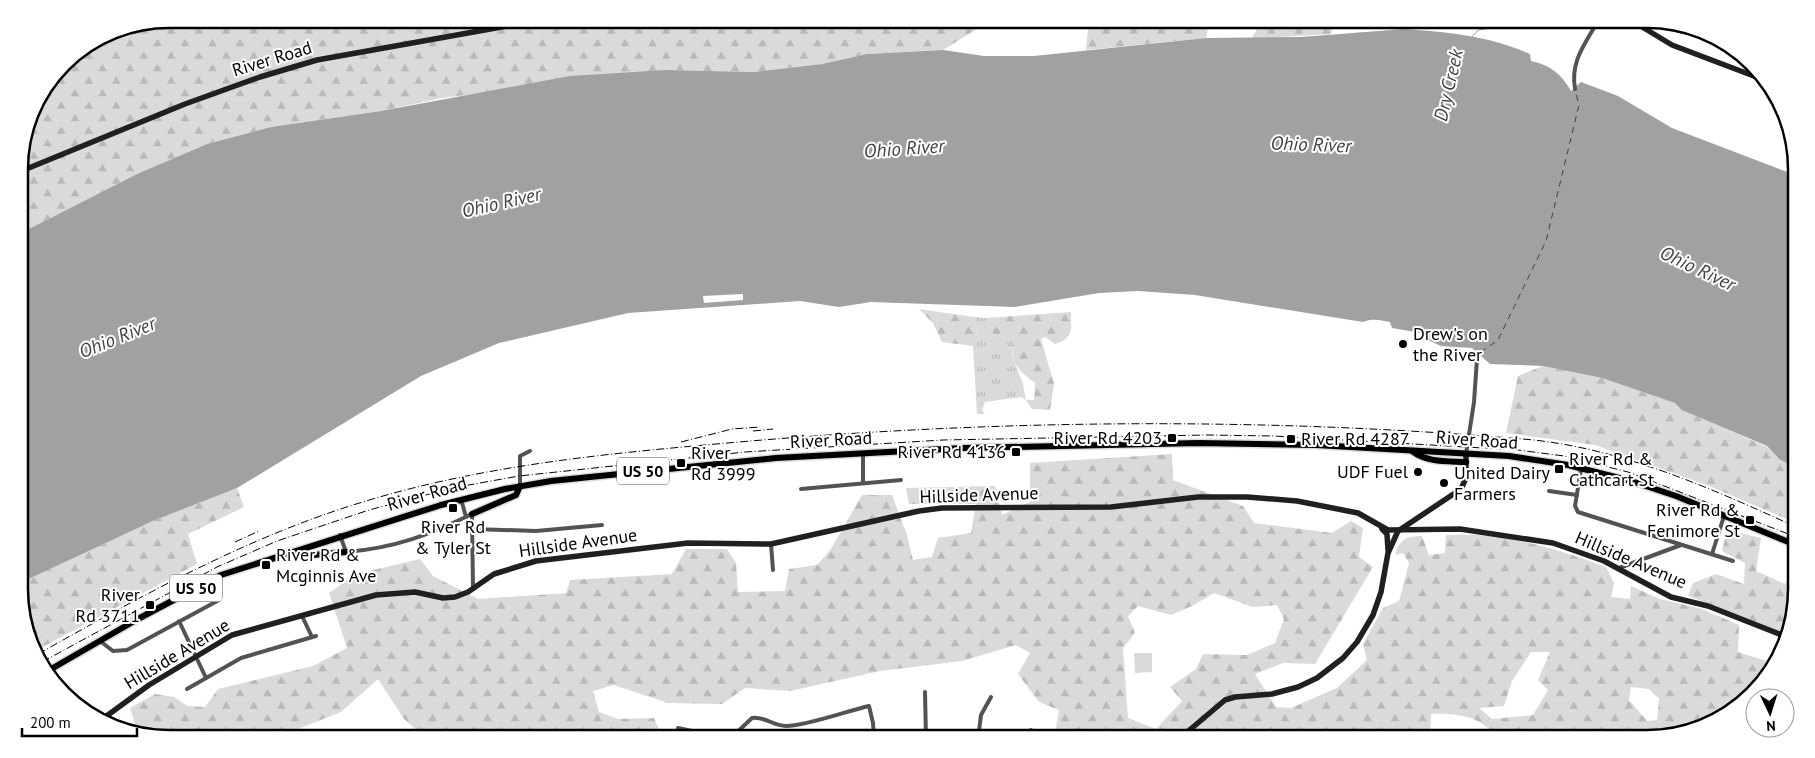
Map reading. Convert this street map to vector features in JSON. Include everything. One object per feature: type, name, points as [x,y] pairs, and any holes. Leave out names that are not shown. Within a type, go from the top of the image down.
[{"type":"main road","name":"River Road","points":[[52,668],[221,575],[340,535],[461,499],[520,486],[712,464],[963,448],[1199,443],[1316,445],[1412,450],[1420,458],[1430,460],[1528,458],[1582,468],[1654,488],[1788,542]]},
{"type":"main road","points":[[469,516],[516,495],[520,486]]},
{"type":"main road","points":[[286,553],[302,556],[346,552]]},
{"type":"street","name":"River Road","points":[[28,168],[185,104],[260,77],[318,60],[496,28]]},
{"type":"street","points":[[1575,89],[1573,78],[1575,61],[1594,28]]},
{"type":"street","points":[[1644,28],[1672,45],[1751,75]]},
{"type":"street","points":[[1388,553],[1398,531],[1461,489],[1466,478],[1466,458],[1474,402],[1477,358],[1480,353]]},
{"type":"street","points":[[520,486],[520,456],[530,451]]},
{"type":"street","points":[[863,453],[863,482]]},
{"type":"street","points":[[1582,468],[1575,508],[1578,512],[1590,518],[1638,530],[1732,561]]},
{"type":"street","points":[[802,489],[901,480]]},
{"type":"street","points":[[1549,491],[1577,495]]},
{"type":"street","name":"Hillside Avenue","points":[[106,716],[149,685],[232,635],[376,595],[415,592],[448,598],[462,596],[504,570],[552,559],[688,543],[771,544],[931,509],[1111,507],[1198,497],[1297,501],[1358,513],[1382,528],[1398,531],[1455,528],[1553,543],[1618,568],[1664,594],[1708,606],[1780,634]]},
{"type":"street","points":[[461,499],[473,529],[474,589]]},
{"type":"street","name":"River Road","points":[[346,552],[387,548],[410,542],[469,516]]},
{"type":"street","points":[[1712,554],[1724,516]]},
{"type":"street","points":[[1413,521],[1416,531]]},
{"type":"street","points":[[473,529],[536,531],[602,525]]},
{"type":"street","points":[[1188,730],[1217,704],[1225,700],[1236,697],[1272,694],[1298,687],[1317,678],[1343,658],[1363,634],[1373,615],[1381,592],[1388,553],[1388,540],[1382,528]]},
{"type":"street","points":[[340,535],[346,552]]},
{"type":"street","points":[[771,544],[773,570]]},
{"type":"street","points":[[1618,568],[1681,545]]},
{"type":"street","points":[[100,641],[109,649],[124,651],[220,600]]},
{"type":"street","points":[[187,689],[242,658],[314,637],[302,616]]},
{"type":"street","points":[[179,621],[206,678]]},
{"type":"street","points":[[924,692],[926,730]]},
{"type":"street","points":[[979,730],[981,715],[991,697]]},
{"type":"street","points":[[739,730],[752,718],[763,718],[774,724],[788,726],[869,706],[873,730]]},
{"type":"street","points":[[678,728],[687,730]]},
{"type":"green space","points":[[159,28],[978,28],[943,50],[867,54],[822,64],[754,72],[666,70],[442,98],[381,111],[271,127],[207,144],[137,174],[28,229],[29,150],[38,114],[51,90],[75,62],[98,46],[114,38],[141,30]]},
{"type":"green space","points":[[1088,28],[1208,28],[1206,38],[1086,50]]},
{"type":"green space","points":[[1258,28],[1333,28],[1331,34],[1251,39]]},
{"type":"green space","points":[[919,309],[974,317],[978,338],[973,346],[942,342],[933,323]]},
{"type":"green space","points":[[1071,312],[1071,329],[1066,339],[1055,344],[1045,337],[1041,339],[1054,384],[1050,410],[1032,409],[1026,400],[1034,400],[1035,383],[1017,367],[1012,350],[1013,332],[994,336],[985,318]]},
{"type":"green space","points":[[974,317],[985,318],[994,336],[1013,331],[1012,355],[1023,384],[1026,400],[1021,397],[985,402],[982,410],[985,414],[977,414],[973,346],[978,338]]},
{"type":"green space","points":[[1543,366],[1602,378],[1676,403],[1683,410],[1767,447],[1779,459],[1788,464],[1788,520],[1709,486],[1595,445],[1506,433],[1518,376]]},
{"type":"green space","points":[[1172,454],[1173,480],[1243,506],[1254,523],[1332,533],[1351,521],[1363,528],[1359,557],[1373,567],[1315,664],[1283,663],[1255,674],[1276,707],[1291,708],[1337,688],[1367,660],[1363,644],[1383,608],[1399,601],[1409,563],[1403,553],[1395,555],[1399,545],[1404,540],[1416,536],[1422,536],[1429,555],[1445,553],[1446,535],[1466,534],[1527,542],[1587,560],[1606,567],[1614,583],[1611,597],[1630,599],[1631,586],[1660,599],[1702,609],[1739,625],[1738,652],[1768,661],[1745,690],[1717,712],[1683,726],[1656,730],[1490,730],[1477,721],[1459,715],[1431,714],[1430,730],[1056,730],[1059,710],[1039,702],[1018,674],[1030,653],[1016,645],[962,661],[880,671],[790,691],[745,688],[722,704],[668,703],[614,685],[593,691],[599,712],[618,719],[654,718],[659,730],[416,730],[404,719],[378,679],[341,712],[296,730],[159,730],[141,728],[136,727],[130,708],[155,694],[174,697],[187,706],[205,707],[218,689],[313,666],[347,648],[329,593],[356,574],[420,559],[433,576],[478,599],[566,593],[570,580],[672,574],[686,549],[727,549],[736,563],[738,592],[785,591],[789,569],[817,565],[831,549],[862,495],[892,495],[907,535],[913,560],[932,557],[938,538],[971,533],[976,504],[909,504],[906,488],[995,486],[1002,515],[1030,502],[1030,463]],"holes":[[[1214,593],[1253,607],[1277,605],[1284,619],[1275,643],[1247,655],[1203,654],[1196,669],[1170,687],[1182,701],[1156,729],[1128,718],[1123,648],[1135,633],[1128,616],[1138,606],[1171,615],[1192,606]],[[1531,652],[1550,652],[1538,680],[1548,690],[1533,715],[1492,719],[1479,708],[1504,706],[1512,681]],[[1631,687],[1649,689],[1659,699],[1657,720],[1647,721],[1629,700]]]},
{"type":"green space","points":[[237,488],[244,507],[188,534],[197,564],[40,648],[32,626],[28,579],[153,521]]},
{"type":"green space","points":[[1727,530],[1761,538],[1756,571],[1785,584],[1788,578],[1785,617],[1781,631],[1688,596],[1693,583],[1716,574],[1744,584],[1745,563],[1722,551]]},
{"type":"green space","points":[[1134,653],[1152,653],[1152,672],[1135,673]]},
{"type":"water","name":"Ohio River","points":[[1404,29],[1468,36],[1499,43],[1530,54],[1531,61],[1550,68],[1564,80],[1571,91],[1581,82],[1618,96],[1672,128],[1788,172],[1788,464],[1779,459],[1767,446],[1682,410],[1675,403],[1602,378],[1543,366],[1490,364],[1472,348],[1441,346],[1428,340],[1421,333],[1392,328],[1390,322],[1373,320],[1363,322],[1195,295],[1138,291],[1099,293],[1015,307],[871,302],[839,307],[800,301],[628,313],[499,343],[421,376],[237,488],[153,521],[28,579],[28,229],[137,174],[207,144],[271,127],[381,111],[570,76],[666,70],[754,72],[822,64],[867,54],[943,50],[984,56],[1034,56],[1206,38],[1301,37]]},
{"type":"pier","points":[[743,294],[743,300],[704,303],[703,296]]},
{"type":"waterway","name":"Dry Creek","points":[[1472,37],[1478,30],[1492,28]]},
{"type":"ferry route","points":[[1481,352],[1498,340],[1546,241],[1579,105],[1575,90]]},
{"type":"railway","points":[[42,652],[158,588],[239,549],[323,515],[412,488],[504,469],[598,456],[838,434],[1037,425],[1236,424],[1336,427],[1534,440],[1602,452],[1635,462],[1701,485],[1788,523]]},
{"type":"railway","points":[[681,442],[732,429],[760,427]]},
{"type":"railway","points":[[753,431],[773,429]]},
{"type":"railway","points":[[46,660],[217,567],[277,541],[369,510],[452,488],[519,476],[745,452],[943,440],[1208,435],[1274,436],[1518,450],[1564,456],[1628,472],[1788,534]]},
{"type":"railway","points":[[235,542],[259,531]]},
{"type":"place","name":"Drew's on the River","points":[[1403,344]]},
{"type":"place","name":"River Rd 4203","points":[[1172,438]]},
{"type":"place","name":"River Rd 4287","points":[[1291,439]]},
{"type":"place","name":"River Rd 4136","points":[[1016,452]]},
{"type":"place","name":"River Rd 3999","points":[[681,463]]},
{"type":"place","name":"River Rd & Cathcart St","points":[[1559,469]]},
{"type":"place","name":"UDF Fuel","points":[[1418,472]]},
{"type":"place","name":"United Dairy Farmers","points":[[1444,483]]},
{"type":"place","name":"River Rd & Tyler St","points":[[453,508]]},
{"type":"place","name":"River Rd & Fenimore St","points":[[1750,520]]},
{"type":"place","name":"River Rd & Mcginnis Ave","points":[[266,565]]},
{"type":"place","name":"River Rd 3711","points":[[150,605]]}]
